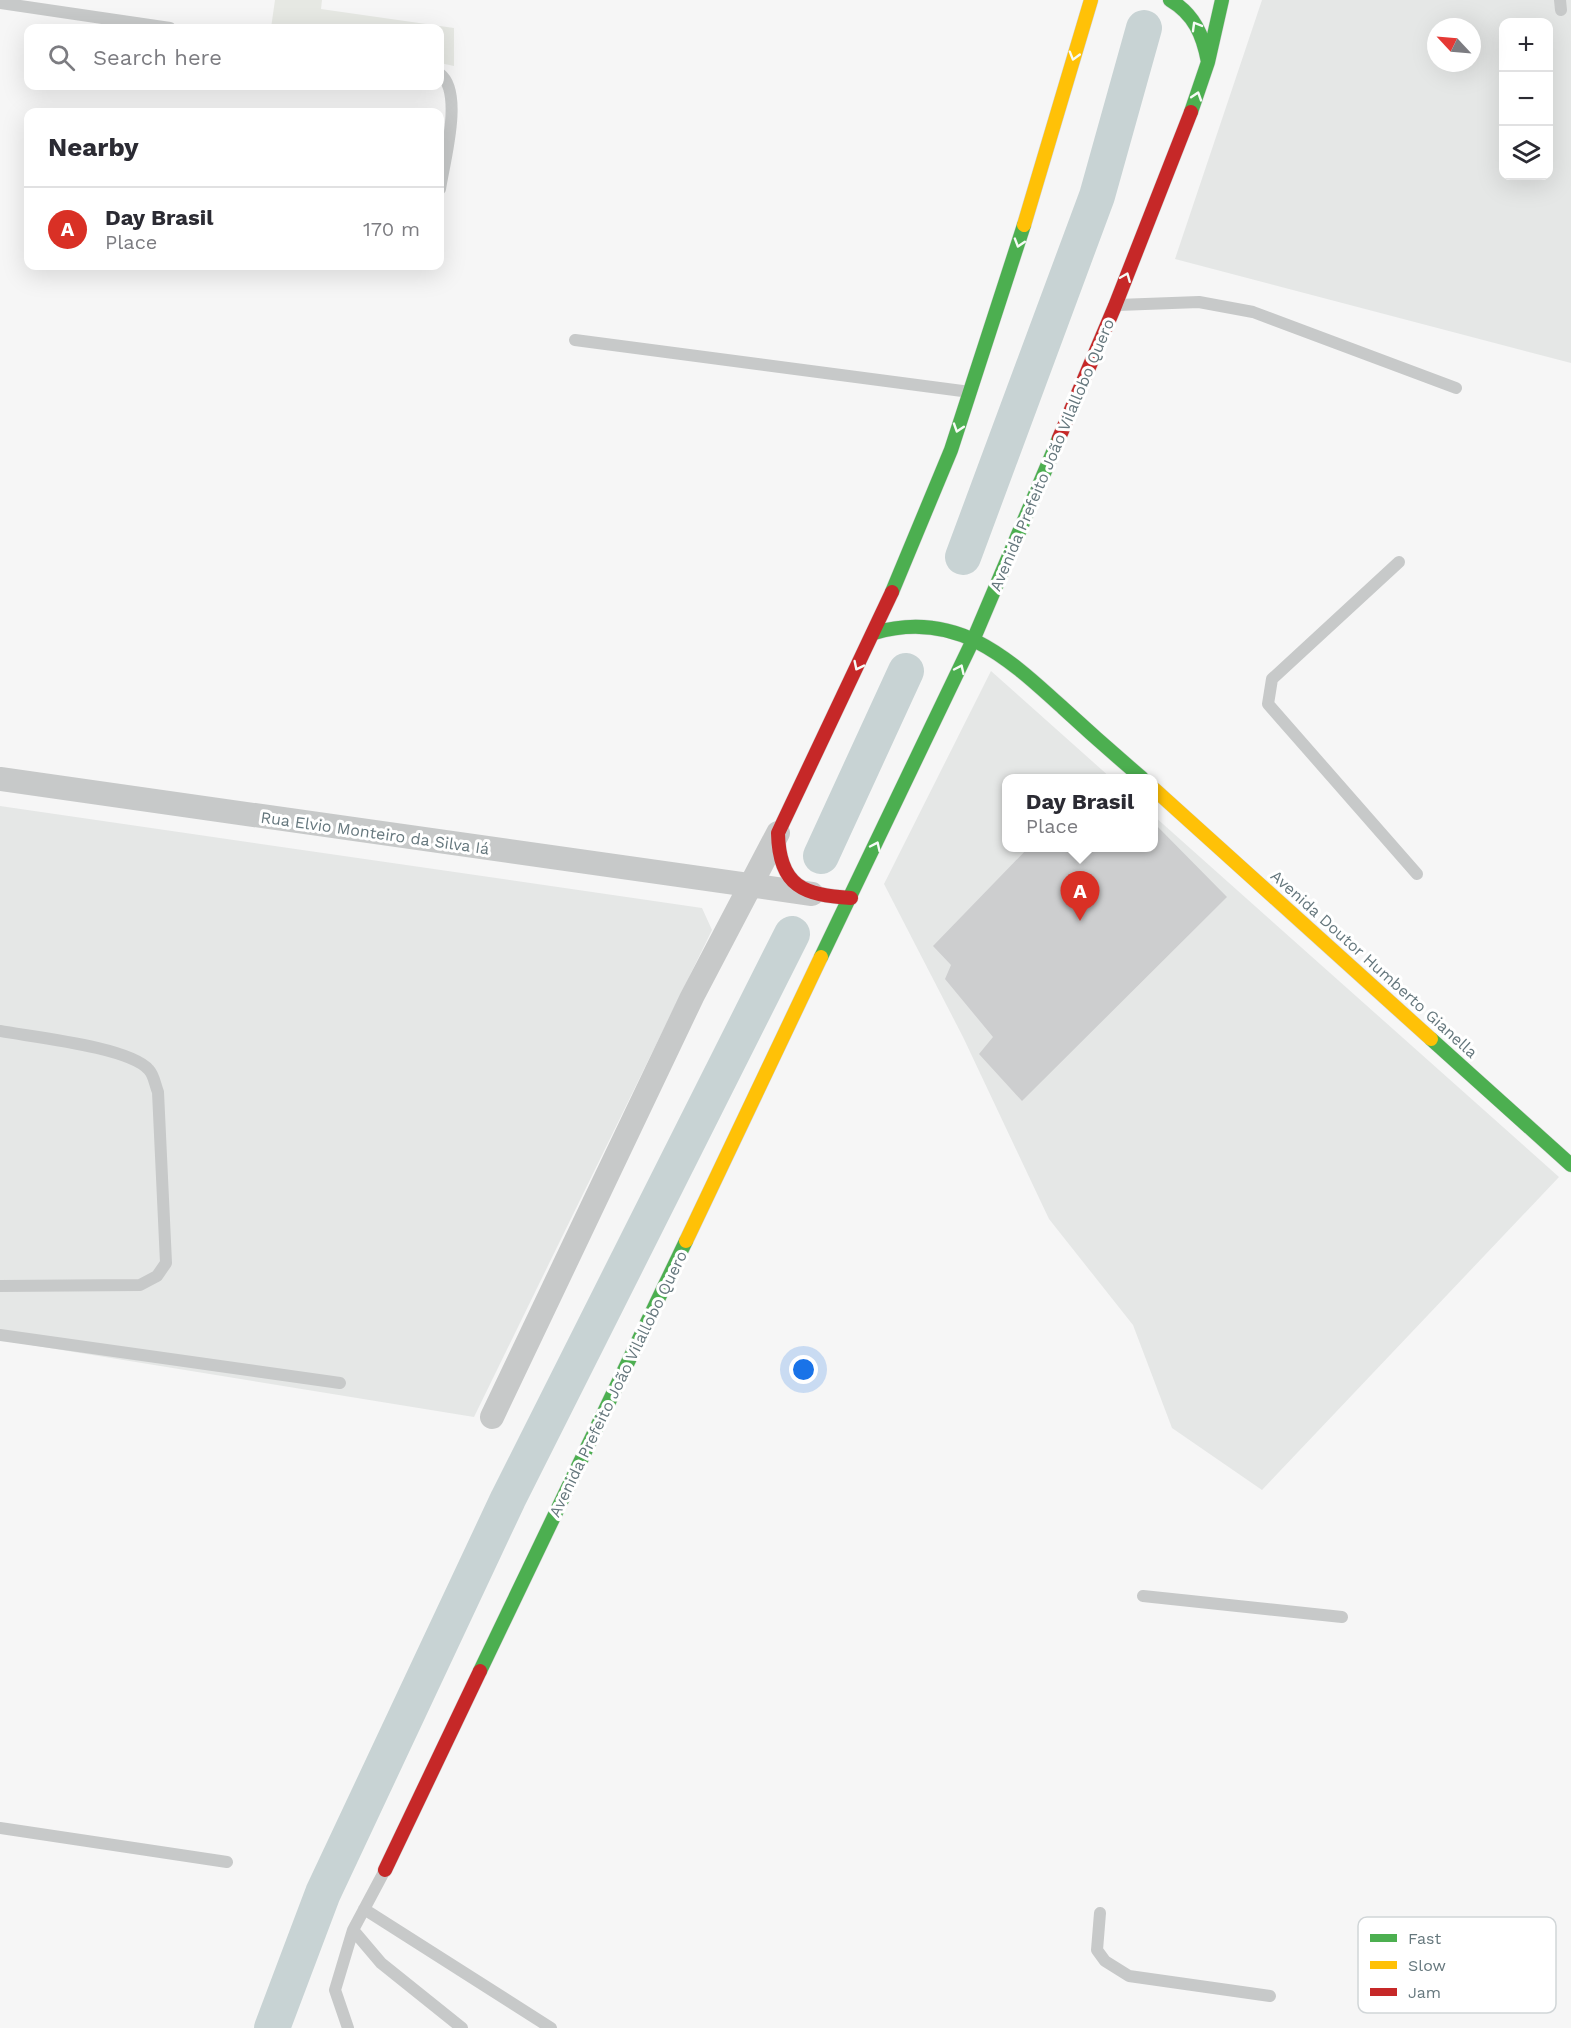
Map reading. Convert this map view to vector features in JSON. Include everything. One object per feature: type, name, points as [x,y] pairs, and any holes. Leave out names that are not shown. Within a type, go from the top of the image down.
[{"type":"main road","points":[[1170,0],[1178,4],[1198,26],[1208,62]]},
{"type":"main road","name":"Avenida Prefeito João Vilallobo Quero","points":[[385,1870],[974,639],[1115,306],[1189,119],[1208,62],[1222,0]]},
{"type":"main road","points":[[851,898],[812,894],[797,884],[787,872],[777,848],[777,833],[874,633],[935,492],[1018,247],[1084,22],[1098,2]]},
{"type":"main road","points":[[874,633],[886,628],[907,627],[934,629],[974,639],[1027,675],[1138,774]]},
{"type":"main road","name":"Avenida Doutor Humberto Gianella","points":[[1158,793],[1571,1165]]},
{"type":"street","name":"Rua Elvio Monteiro da Silva Iá","points":[[0,779],[750,886]]},
{"type":"street","points":[[492,1417],[687,1007],[777,833]]},
{"type":"street","points":[[750,886],[812,894]]},
{"type":"lane","points":[[0,3],[143,24]]},
{"type":"lane","points":[[444,80],[450,89],[452,105],[444,161]]},
{"type":"lane","points":[[1115,306],[1199,302],[1253,312],[1456,388]]},
{"type":"lane","points":[[575,340],[970,392]]},
{"type":"lane","points":[[1399,562],[1272,679],[1268,704],[1417,874]]},
{"type":"lane","points":[[0,1031],[115,1052],[135,1059],[150,1071],[158,1092],[166,1263],[157,1276],[140,1286],[0,1286]]},
{"type":"lane","points":[[0,1335],[340,1383]]},
{"type":"lane","points":[[1143,1596],[1342,1617]]},
{"type":"lane","points":[[0,1828],[226,1862]]},
{"type":"lane","points":[[348,2028],[335,1990],[353,1930],[385,1870]]},
{"type":"lane","points":[[363,1909],[550,2028]]},
{"type":"lane","points":[[1100,1913],[1097,1950],[1104,1961],[1129,1976],[1270,1996]]},
{"type":"lane","points":[[353,1930],[381,1963],[462,2028]]},
{"type":"shaded area","points":[[275,0],[322,0],[321,9],[426,24],[272,24]]},
{"type":"shaded area","points":[[1262,0],[1571,0],[1571,363],[1175,259]]},
{"type":"shaded area","points":[[444,27],[454,28],[454,66],[444,64]]},
{"type":"shaded area","points":[[991,671],[1107,774],[1002,774],[1002,852],[1158,852],[1158,820],[1559,1177],[1262,1490],[1172,1428],[1133,1325],[1049,1219],[963,1037],[884,884]]},
{"type":"shaded area","points":[[0,806],[702,908],[712,930],[474,1417],[0,1340]]},
{"type":"building","points":[[1158,827],[1227,897],[1022,1101],[979,1054],[993,1037],[945,979],[951,965],[933,946],[1024,852],[1158,852]]},
{"type":"waterway","points":[[963,557],[1097,196],[1144,28]]},
{"type":"waterway","points":[[821,856],[906,671]]},
{"type":"waterway","points":[[272,2028],[323,1893],[508,1499],[792,934]]},
{"type":"traffic: fast","points":[[1170,0],[1185,12],[1196,26],[1208,62]]},
{"type":"traffic: fast","points":[[1191,112],[1208,62],[1222,0]]},
{"type":"traffic: fast","points":[[892,592],[951,450],[1024,225]]},
{"type":"traffic: fast","points":[[821,957],[974,638],[1059,438]]},
{"type":"traffic: fast","points":[[874,633],[903,627],[930,627],[978,642],[1021,671],[1137,774]]},
{"type":"traffic: fast","points":[[1431,1039],[1571,1165]]},
{"type":"traffic: fast","points":[[480,1671],[686,1241]]},
{"type":"traffic: slow","points":[[1024,225],[1091,0]]},
{"type":"traffic: slow","points":[[1158,793],[1431,1039]]},
{"type":"traffic: slow","points":[[686,1241],[821,957]]},
{"type":"traffic: jam","points":[[1059,438],[1115,306],[1191,112]]},
{"type":"traffic: jam","points":[[851,898],[820,894],[797,885],[783,866],[778,833],[892,592]]},
{"type":"traffic: jam","points":[[385,1870],[480,1671]]},
{"type":"place","name":"Day Brasil","points":[[1080,921]]}]
